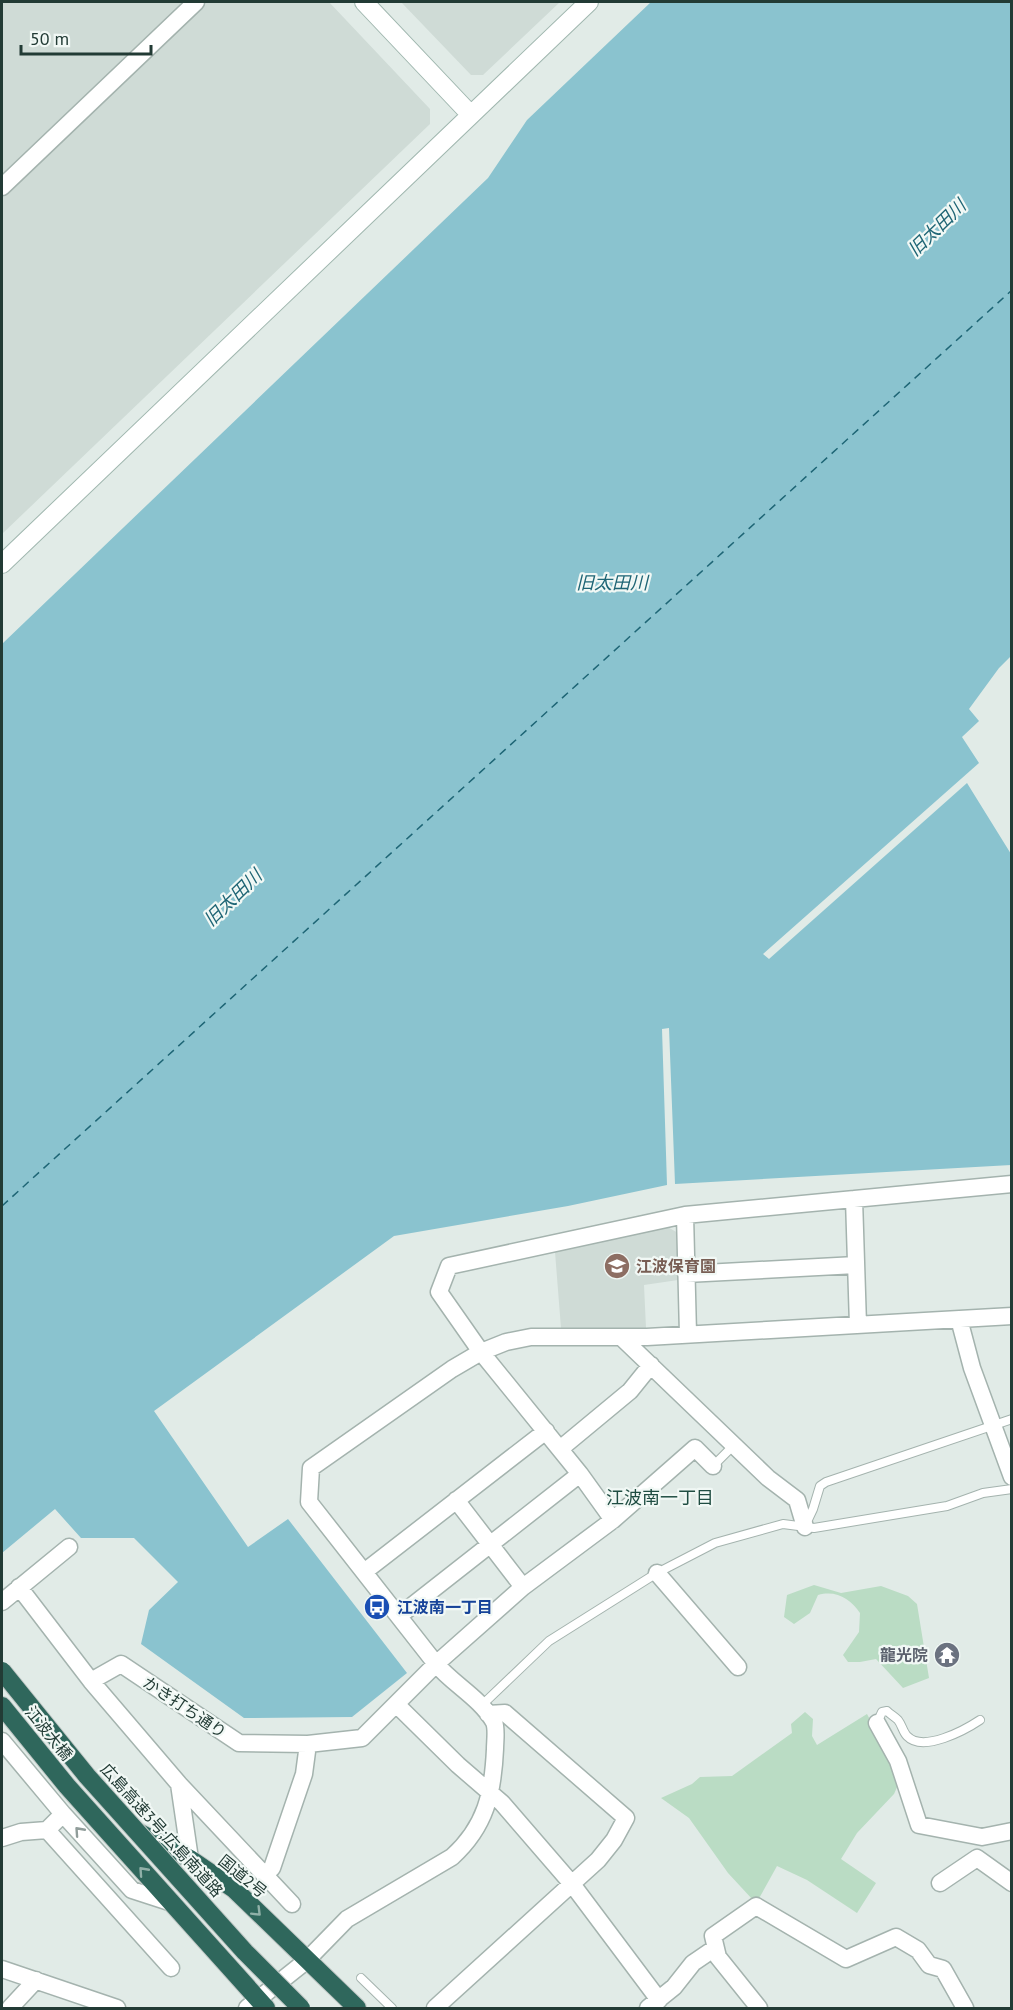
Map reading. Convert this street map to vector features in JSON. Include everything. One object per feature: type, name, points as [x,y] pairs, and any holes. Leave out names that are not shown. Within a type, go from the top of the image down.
[{"type":"highway","name":"広島高速3号;広島南道路","points":[[2,1671],[87,1776],[245,1952],[301,2008]]},
{"type":"highway","name":"江波大橋","points":[[2,1706],[67,1785]]},
{"type":"highway","name":"国道2号","points":[[67,1785],[172,1903],[256,2006]]},
{"type":"highway","name":"国道2号","points":[[83,1804],[190,1859],[234,1889],[357,2008]]},
{"type":"street","points":[[2,187],[196,2]]},
{"type":"street","points":[[364,2],[470,114]]},
{"type":"street","points":[[2,564],[589,2]]},
{"type":"street","points":[[613,1520],[580,1474],[481,1352],[439,1292],[449,1266],[685,1215],[1011,1184]]},
{"type":"street","points":[[854,1199],[858,1325]]},
{"type":"street","points":[[685,1215],[688,1334]]},
{"type":"street","points":[[686,1274],[856,1265]]},
{"type":"street","points":[[256,2006],[347,1919],[452,1857],[464,1846],[487,1809],[494,1778],[495,1725],[485,1709],[436,1664],[309,1502],[311,1468],[452,1369],[481,1352],[506,1342],[531,1337],[621,1337],[1011,1316]]},
{"type":"street","points":[[959,1319],[972,1368],[1011,1477]]},
{"type":"street","points":[[621,1337],[768,1478],[797,1500],[805,1527]]},
{"type":"street","points":[[560,1449],[630,1391],[651,1365]]},
{"type":"street","points":[[364,1572],[546,1431]]},
{"type":"street","name":"かき打ち通り","points":[[92,1681],[121,1664],[239,1743],[308,1744],[362,1738],[436,1664],[523,1587],[613,1520],[695,1448],[713,1466]]},
{"type":"street","points":[[399,1616],[580,1474]]},
{"type":"street","points":[[456,1500],[523,1587]]},
{"type":"street","points":[[2,1602],[69,1547]]},
{"type":"street","points":[[657,1574],[738,1667]]},
{"type":"street","points":[[19,1587],[92,1681],[178,1784],[292,1904]]},
{"type":"street","points":[[397,1705],[458,1765],[491,1791],[572,1884],[654,2004],[674,1988],[693,1963],[715,1948]]},
{"type":"street","points":[[435,2008],[598,1860],[614,1840],[626,1818],[505,1713],[485,1709]]},
{"type":"street","points":[[877,1723],[898,1761],[919,1825],[982,1837],[1011,1831]]},
{"type":"street","points":[[2,1741],[63,1814],[132,1890],[172,1903]]},
{"type":"street","points":[[264,1875],[272,1868],[304,1774],[308,1744]]},
{"type":"street","points":[[178,1784],[190,1859]]},
{"type":"street","points":[[2,1838],[21,1832],[47,1830],[63,1814]]},
{"type":"street","points":[[47,1830],[171,1968]]},
{"type":"street","points":[[940,1883],[977,1858],[1011,1883]]},
{"type":"street","points":[[759,2008],[718,1957],[713,1936],[756,1906],[846,1959],[896,1937],[918,1950],[929,1965],[943,1969],[965,2008]]},
{"type":"street","points":[[2,1969],[117,2008]]},
{"type":"street","points":[[10,2008],[36,1980]]},
{"type":"lane","points":[[805,1527],[820,1486],[826,1482],[1011,1419]]},
{"type":"lane","points":[[713,1466],[734,1444]]},
{"type":"lane","points":[[485,1709],[549,1641],[657,1574],[715,1543],[783,1524],[814,1528],[947,1506],[983,1493],[1011,1489]]},
{"type":"lane","points":[[877,1723],[882,1712],[887,1711],[898,1720],[908,1737],[919,1743],[927,1743],[966,1730],[980,1720]]},
{"type":"lane","points":[[361,1978],[392,2008]]},
{"type":"shaded area","points":[[2,2],[185,2],[2,177]]},
{"type":"shaded area","points":[[206,2],[329,2],[430,109],[430,124],[2,534],[2,197]]},
{"type":"shaded area","points":[[401,2],[560,2],[483,75],[471,75]]},
{"type":"shaded area","name":"江波保育園","points":[[666,1226],[678,1233],[678,1280],[644,1285],[646,1328],[561,1328],[555,1252]]},
{"type":"green space","points":[[814,1585],[841,1593],[881,1586],[908,1596],[917,1604],[929,1678],[903,1688],[876,1659],[848,1662],[843,1655],[859,1632],[860,1613],[842,1597],[831,1594],[818,1595],[810,1613],[794,1624],[784,1617],[787,1595]]},
{"type":"green space","points":[[805,1712],[813,1719],[812,1736],[817,1745],[867,1714],[895,1766],[898,1785],[894,1794],[857,1833],[841,1859],[876,1883],[857,1913],[807,1880],[777,1866],[757,1902],[753,1900],[728,1873],[689,1818],[661,1798],[692,1784],[700,1777],[732,1776],[792,1733],[791,1724]]},
{"type":"water","name":"旧太田川","points":[[651,2],[1011,2],[1011,656],[999,668],[969,709],[979,721],[962,737],[979,763],[763,954],[769,959],[967,783],[1011,854],[1011,1165],[675,1184],[669,1028],[662,1029],[667,1185],[568,1206],[394,1236],[154,1411],[248,1547],[288,1519],[407,1673],[352,1717],[244,1718],[141,1644],[149,1610],[178,1582],[134,1538],[81,1538],[55,1509],[2,1553],[2,644],[488,178],[527,120]]},
{"type":"ferry route","points":[[2,1206],[1012,290]]},
{"type":"place","name":"江波保育園","points":[[617,1266]]},
{"type":"place","name":"江波南一丁目","points":[[377,1607]]},
{"type":"place","name":"龍光院","points":[[947,1655]]},
{"type":"district","name":"江波南一丁目","points":[[660,1498]]}]
